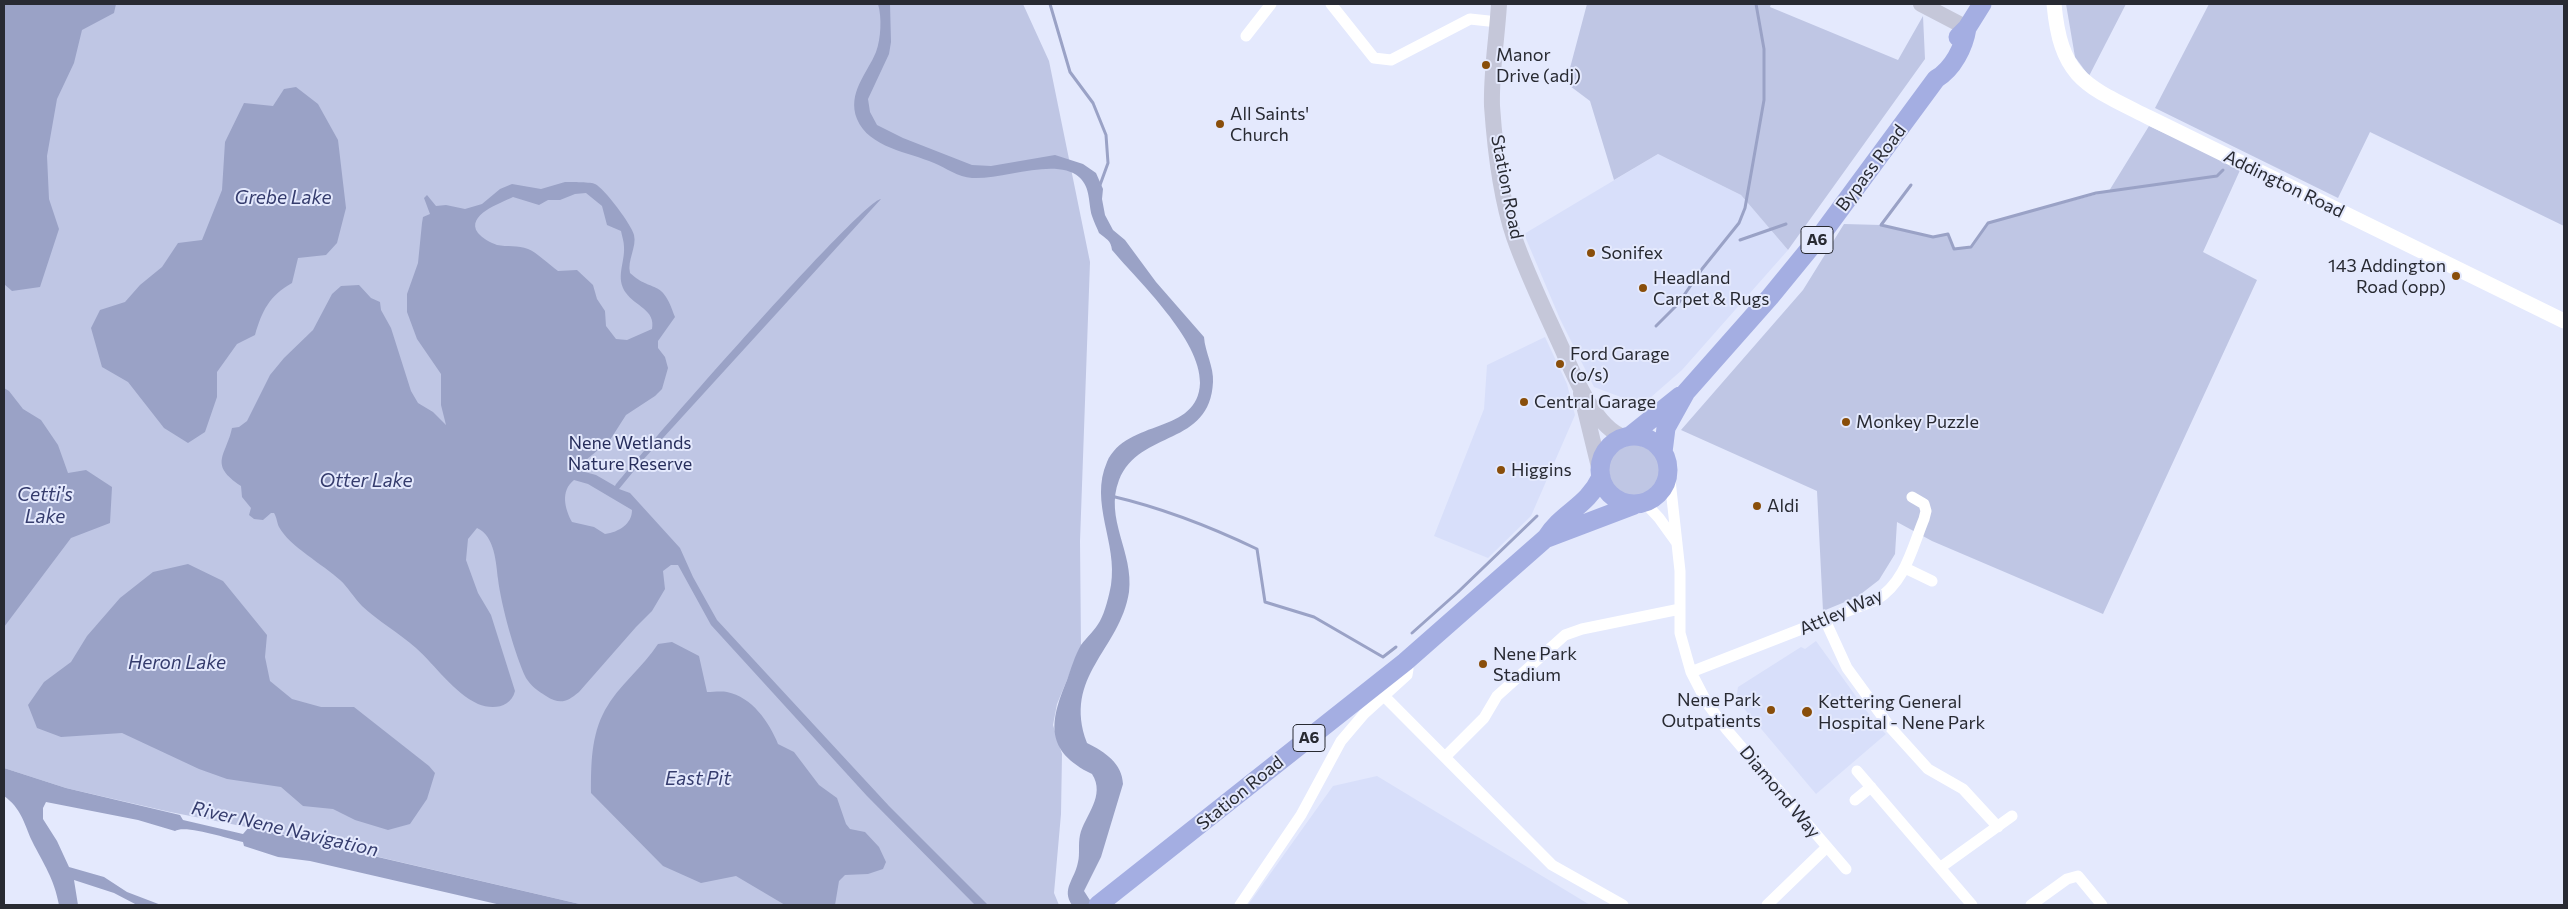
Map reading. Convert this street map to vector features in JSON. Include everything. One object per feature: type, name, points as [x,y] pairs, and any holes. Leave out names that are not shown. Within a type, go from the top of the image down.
[{"type":"highway","name":"Bypass Road","points":[[1627,437],[1686,392],[1770,297],[1824,232],[1936,79],[1944,74],[1965,43],[1967,28],[1982,4]]},
{"type":"highway","name":"Bypass Road","points":[[1663,452],[1666,428],[1686,392]]},
{"type":"highway","points":[[1627,437],[1647,438],[1663,452],[1669,471],[1664,488],[1656,497],[1639,504],[1614,498],[1607,491],[1600,474],[1606,450],[1627,437]]},
{"type":"highway","name":"Station Road","points":[[1098,905],[1405,662],[1546,538],[1553,526],[1590,497],[1600,474]]},
{"type":"highway","name":"Station Road","points":[[1546,538],[1639,504]]},
{"type":"main road","name":"Station Road","points":[[1499,4],[1493,60],[1492,105],[1498,164],[1507,211],[1514,236],[1532,282],[1580,389],[1600,474]]},
{"type":"main road","points":[[1921,4],[1967,28]]},
{"type":"main road","name":"Station Road","points":[[1580,389],[1610,431],[1627,437]]},
{"type":"street","points":[[1246,36],[1270,4]]},
{"type":"street","points":[[1331,4],[1374,58],[1391,60],[1470,19],[1498,22]]},
{"type":"street","name":"Addington Road","points":[[2054,4],[2056,27],[2070,67],[2087,84],[2148,117],[2564,321]]},
{"type":"street","name":"Diamond Way","points":[[1669,471],[1676,518],[1680,571],[1680,633],[1691,672],[1707,703],[1727,730],[1846,869]]},
{"type":"street","name":"Attley Way","points":[[1691,672],[1825,620],[1888,593],[1905,568],[1926,511],[1924,504],[1912,497]]},
{"type":"street","points":[[1639,504],[1659,518],[1677,542]]},
{"type":"street","points":[[1905,568],[1932,581]]},
{"type":"street","points":[[1445,756],[1484,718],[1497,696],[1564,635],[1582,629],[1680,609]]},
{"type":"street","points":[[1825,620],[1847,668],[1890,727],[1928,769],[1963,789],[1998,827]]},
{"type":"street","points":[[1240,905],[1301,815],[1341,741],[1407,675],[1408,669],[1405,662]]},
{"type":"street","points":[[1384,696],[1552,865],[1623,905]]},
{"type":"street","points":[[1857,771],[1972,905]]},
{"type":"street","points":[[1855,800],[1871,787]]},
{"type":"street","points":[[1941,867],[2012,816]]},
{"type":"street","points":[[1767,905],[1827,847]]},
{"type":"street","points":[[2031,905],[2067,879],[2078,876],[2102,905]]},
{"type":"shaded area","points":[[1658,154],[1741,195],[1788,250],[1682,370],[1642,405],[1594,387],[1560,319],[1524,234]]},
{"type":"shaded area","points":[[1545,337],[1567,384],[1575,415],[1531,516],[1488,558],[1434,536],[1484,409],[1487,365]]},
{"type":"shaded area","name":"Kettering General Hospital - Nene Park","points":[[1816,641],[1876,724],[1886,734],[1816,794],[1736,699],[1738,687],[1801,647],[1805,649]]},
{"type":"shaded area","points":[[1377,776],[1590,905],[1248,905],[1333,786]]},
{"type":"green space","name":"Nene Wetlands Nature Reserve","points":[[4,4],[1023,4],[1049,61],[1090,262],[1080,541],[1081,646],[1057,704],[1053,725],[1062,754],[1061,814],[1054,893],[1059,905],[584,905],[272,832],[170,812],[66,788],[4,768]]},
{"type":"green space","points":[[1587,4],[1771,4],[1770,7],[1898,60],[1923,16],[1925,59],[1788,250],[1741,195],[1658,154],[1614,180],[1590,101],[1566,83]]},
{"type":"green space","points":[[2066,4],[2126,4],[2089,76],[2075,57]]},
{"type":"green space","points":[[2209,4],[2564,4],[2564,226],[2370,132],[2338,198],[2155,108]]},
{"type":"green space","points":[[2149,126],[2241,168],[2203,252],[2257,280],[2103,614],[1932,541],[1897,522],[1895,554],[1879,580],[1857,597],[1823,611],[1817,491],[1681,430],[1803,290],[1844,224],[1881,225],[1933,237],[1948,234],[1954,249],[1971,247],[1988,223],[2109,191]]},
{"type":"green space","points":[[1634,445],[1648,449],[1656,457],[1660,471],[1656,485],[1648,493],[1634,497],[1620,493],[1612,485],[1608,471],[1612,457],[1620,449]]},
{"type":"water","points":[[4,4],[116,4],[114,13],[82,30],[74,63],[57,99],[47,156],[49,199],[59,229],[40,287],[12,291],[4,284]]},
{"type":"water","points":[[878,4],[890,4],[891,42],[889,54],[868,99],[870,112],[877,125],[903,138],[972,165],[991,166],[1055,155],[1083,164],[1096,173],[1103,189],[1102,199],[1105,215],[1113,230],[1125,240],[1156,282],[1204,337],[1211,365],[1213,382],[1209,403],[1200,418],[1187,428],[1142,452],[1129,464],[1119,480],[1115,494],[1117,522],[1129,577],[1129,592],[1124,612],[1087,681],[1082,699],[1081,720],[1087,743],[1106,754],[1116,764],[1123,784],[1101,857],[1084,891],[1093,905],[1072,905],[1068,889],[1078,862],[1080,835],[1096,798],[1096,782],[1092,774],[1066,756],[1055,734],[1055,723],[1061,695],[1077,653],[1100,621],[1111,585],[1111,554],[1102,508],[1102,477],[1107,462],[1117,448],[1130,438],[1175,419],[1187,411],[1196,400],[1200,383],[1198,366],[1180,330],[1112,250],[1106,238],[1099,233],[1092,216],[1086,186],[1079,177],[1069,171],[1043,169],[984,178],[967,177],[880,143],[863,129],[857,119],[854,101],[859,84],[878,47],[880,21]]},
{"type":"water","name":"Grebe Lake","points":[[296,87],[318,104],[338,140],[346,208],[337,243],[326,255],[298,258],[292,283],[277,293],[272,299],[260,319],[255,335],[237,344],[217,372],[217,397],[205,432],[188,443],[164,428],[128,382],[102,367],[91,328],[100,310],[125,302],[140,285],[162,267],[178,243],[202,240],[222,190],[225,142],[244,103],[273,106],[284,89]]},
{"type":"water","name":"Otter Lake","points":[[565,182],[590,183],[599,187],[611,199],[634,235],[635,240],[629,268],[630,273],[661,291],[666,296],[675,317],[658,341],[658,348],[665,357],[668,368],[662,389],[655,396],[626,415],[610,440],[580,465],[581,471],[596,475],[615,486],[665,427],[795,282],[865,211],[881,199],[642,461],[619,489],[630,493],[680,548],[693,577],[717,620],[889,806],[988,905],[975,905],[867,796],[711,625],[678,565],[671,565],[663,571],[665,589],[652,611],[579,692],[567,700],[555,701],[532,686],[526,678],[505,616],[494,550],[488,537],[477,528],[468,539],[466,560],[478,593],[491,615],[515,691],[510,701],[500,706],[489,707],[478,704],[461,693],[416,648],[362,606],[340,580],[290,541],[279,527],[274,513],[271,513],[263,520],[254,519],[249,515],[251,508],[242,497],[241,486],[225,472],[222,465],[222,459],[232,428],[239,427],[247,421],[270,375],[284,358],[313,330],[332,294],[341,286],[359,285],[371,298],[380,302],[381,310],[391,328],[411,391],[418,403],[433,412],[446,425],[441,405],[441,374],[417,339],[407,312],[407,294],[418,263],[423,217],[430,214],[424,198],[427,195],[436,206],[446,205],[465,209],[482,204],[500,189],[512,184],[541,189]],"holes":[[[586,193],[602,206],[607,225],[621,231],[624,247],[621,282],[626,293],[651,317],[652,329],[627,340],[616,339],[606,326],[605,311],[597,299],[593,285],[577,270],[558,271],[528,249],[501,246],[487,240],[478,233],[475,227],[476,221],[486,210],[513,197],[539,205],[548,200],[560,200],[575,194]],[[574,480],[588,484],[632,510],[627,523],[620,529],[605,534],[594,527],[572,522],[567,512],[565,495]]]},
{"type":"water","name":"Cetti's Lake","points":[[4,388],[9,391],[23,409],[41,420],[58,445],[68,473],[86,470],[112,487],[110,523],[71,538],[4,627]]},
{"type":"water","name":"Heron Lake","points":[[188,564],[223,581],[267,635],[265,657],[270,681],[292,699],[321,707],[354,707],[429,766],[435,773],[427,799],[410,824],[388,830],[355,820],[333,809],[303,806],[281,787],[227,779],[199,769],[122,733],[61,737],[37,728],[28,705],[44,682],[71,662],[87,636],[120,598],[153,572]]},
{"type":"water","name":"East Pit","points":[[672,642],[699,656],[707,692],[725,692],[736,695],[752,705],[770,727],[778,744],[794,752],[819,785],[837,798],[846,824],[850,829],[865,832],[879,847],[886,862],[883,869],[868,874],[845,875],[839,881],[835,905],[785,905],[736,876],[701,883],[663,866],[591,793],[594,740],[605,710],[610,701],[658,644]]},
{"type":"water","points":[[4,768],[66,788],[180,815],[183,820],[243,834],[249,827],[584,905],[501,905],[310,861],[278,857],[244,846],[243,842],[208,833],[188,829],[175,831],[138,820],[46,802],[43,808],[43,819],[57,841],[69,867],[104,877],[127,892],[161,905],[137,905],[114,893],[74,880],[78,905],[59,905],[51,879],[21,816],[4,796]]},
{"type":"waterway","points":[[1050,4],[1070,72],[1093,103],[1106,135],[1108,163],[1100,185]]},
{"type":"waterway","points":[[1656,326],[1678,304],[1702,269],[1739,223],[1745,208],[1764,100],[1764,49],[1756,4]]},
{"type":"waterway","points":[[1911,185],[1881,225],[1933,237],[1948,234],[1954,249],[1971,247],[1988,223],[2096,193],[2217,176],[2223,170]]},
{"type":"waterway","points":[[1740,240],[1786,224]]},
{"type":"waterway","points":[[1111,496],[1186,518],[1257,549],[1265,602],[1314,617],[1383,657],[1396,647]]},
{"type":"waterway","points":[[1412,633],[1458,592],[1537,516]]},
{"type":"place","name":"Manor Drive (adj)","points":[[1486,65]]},
{"type":"place","name":"All Saints' Church","points":[[1220,124]]},
{"type":"place","name":"Sonifex","points":[[1591,253]]},
{"type":"place","name":"143 Addington Road (opp)","points":[[2456,276]]},
{"type":"place","name":"Headland Carpet & Rugs","points":[[1643,288]]},
{"type":"place","name":"Ford Garage (o/s)","points":[[1560,364]]},
{"type":"place","name":"Central Garage","points":[[1524,402]]},
{"type":"place","name":"Monkey Puzzle","points":[[1846,422]]},
{"type":"place","name":"Higgins","points":[[1501,470]]},
{"type":"place","name":"Aldi","points":[[1757,506]]},
{"type":"place","name":"Nene Park Stadium","points":[[1483,664]]},
{"type":"place","name":"Nene Park Outpatients","points":[[1771,710]]},
{"type":"place","name":"Kettering General Hospital - Nene Park","points":[[1807,712]]},
{"type":"water label","name":"River Nene Navigation","points":[[285,829]]}]
